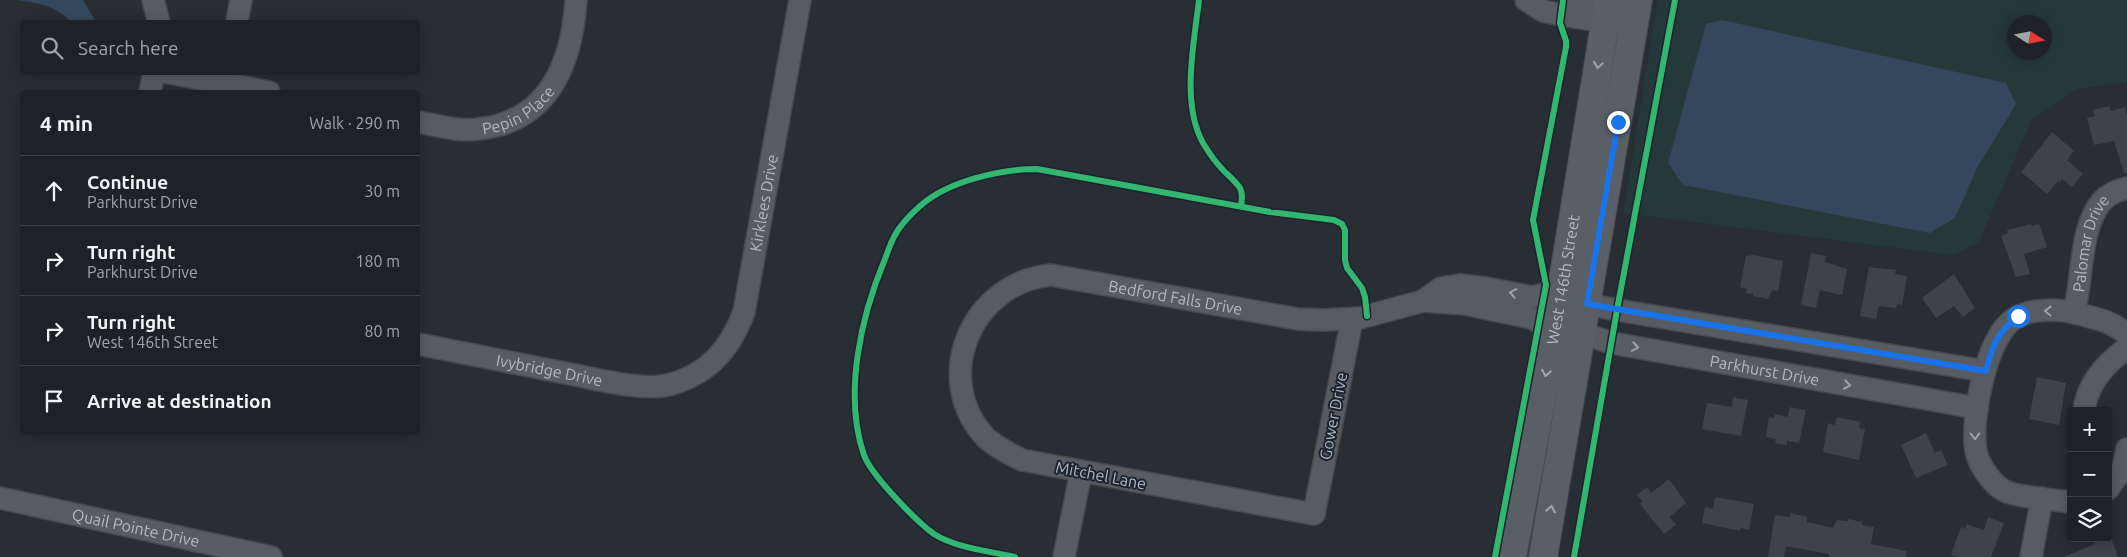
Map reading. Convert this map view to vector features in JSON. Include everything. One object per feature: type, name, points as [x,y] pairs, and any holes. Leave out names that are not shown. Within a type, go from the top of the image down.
[{"type":"main road","name":"West 146th Street","points":[[1512,557],[1560,298],[1608,9]]},
{"type":"main road","name":"West 146th Street","points":[[1543,557],[1636,12]]},
{"type":"street","points":[[153,0],[158,20]]},
{"type":"street","points":[[237,20],[241,0]]},
{"type":"street","name":"Pepin Place","points":[[420,122],[458,129],[477,130],[505,123],[526,112],[544,98],[560,74],[568,52],[576,0]]},
{"type":"street","name":"Kirklees Drive","points":[[682,380],[701,371],[725,350],[736,334],[744,312],[800,0]]},
{"type":"street","points":[[1526,0],[1543,11],[1608,9],[1636,12]]},
{"type":"street","points":[[1573,0],[1608,9]]},
{"type":"street","points":[[150,90],[153,75]]},
{"type":"street","points":[[195,75],[226,78],[263,90]]},
{"type":"street","name":"Palomar Drive","points":[[2074,313],[2087,235],[2093,213],[2104,198],[2127,188]]},
{"type":"street","name":"Bedford Falls Drive","points":[[962,350],[968,333],[977,318],[998,297],[1026,280],[1051,275],[1275,316],[1322,320],[1352,319],[1423,301],[1465,304],[1515,314],[1532,318],[1540,323],[1555,325]]},
{"type":"street","name":"Bedford Falls Drive","points":[[1423,301],[1441,288],[1460,285],[1532,297],[1545,294],[1560,298]]},
{"type":"street","points":[[1560,298],[1986,371]]},
{"type":"street","points":[[2067,501],[2007,492],[1987,475],[1976,452],[1975,429],[1976,408],[1992,345],[2003,328],[2018,316],[2038,311],[2074,313],[2114,324],[2127,334]]},
{"type":"street","name":"Gower Drive","points":[[1314,514],[1352,319]]},
{"type":"street","name":"Parkhurst Drive","points":[[1555,325],[1612,343],[1976,408]]},
{"type":"street","name":"Ivybridge Drive","points":[[420,344],[613,382],[658,386],[682,380]]},
{"type":"street","points":[[2085,407],[2094,380],[2110,360],[2127,348]]},
{"type":"street","name":"Mitchel Lane","points":[[962,350],[963,387],[967,405],[976,424],[987,438],[1022,460],[1314,514]]},
{"type":"street","points":[[2112,484],[2124,468],[2127,449]]},
{"type":"street","points":[[1064,557],[1081,472]]},
{"type":"street","name":"Quail Pointe Drive","points":[[0,498],[271,557]]},
{"type":"street","points":[[2031,557],[2042,498]]},
{"type":"shaded area","points":[[1658,0],[2127,0],[2127,82],[2077,89],[2032,119],[1979,242],[1953,255],[1623,213]]},
{"type":"water","points":[[18,0],[83,0],[95,20],[69,20],[59,12],[40,4]]},
{"type":"water","points":[[1722,20],[2006,83],[2016,104],[1978,166],[1955,218],[1930,233],[1683,185],[1668,163],[1706,24]]},
{"type":"building","points":[[2109,106],[2111,111],[2125,107],[2127,116],[2127,173],[2124,173],[2114,141],[2094,145],[2087,118],[2095,116],[2093,110]]},
{"type":"building","points":[[2052,132],[2074,151],[2067,160],[2083,174],[2072,187],[2062,179],[2060,182],[2058,181],[2047,194],[2021,172]]},
{"type":"building","points":[[2031,224],[2031,226],[2039,224],[2047,247],[2024,254],[2030,274],[2016,277],[2001,236],[2008,233],[2007,230]]},
{"type":"building","points":[[1811,253],[1826,256],[1825,262],[1847,269],[1842,295],[1820,290],[1816,308],[1801,305]]},
{"type":"building","points":[[1753,255],[1783,261],[1778,291],[1772,290],[1768,299],[1746,293],[1747,289],[1740,287],[1746,256]]},
{"type":"building","points":[[1869,267],[1896,270],[1895,274],[1907,276],[1902,305],[1897,304],[1896,308],[1879,306],[1876,319],[1860,316]]},
{"type":"building","points":[[1954,274],[1975,308],[1963,317],[1954,306],[1936,318],[1922,298]]},
{"type":"building","points":[[2037,377],[2066,383],[2059,425],[2029,419]]},
{"type":"building","points":[[1733,397],[1748,400],[1741,436],[1702,429],[1707,403],[1732,407]]},
{"type":"building","points":[[1790,407],[1806,410],[1799,443],[1787,441],[1787,445],[1775,443],[1776,439],[1766,437],[1769,417],[1774,418],[1775,414],[1788,417]]},
{"type":"building","points":[[1837,417],[1860,422],[1859,428],[1865,429],[1859,460],[1823,452],[1828,423],[1835,425]]},
{"type":"building","points":[[1926,433],[1935,453],[1941,450],[1948,465],[1916,478],[1901,445]]},
{"type":"building","points":[[1669,479],[1686,503],[1670,517],[1676,525],[1664,534],[1640,504],[1642,501],[1637,495],[1647,487],[1651,493]]},
{"type":"building","points":[[1715,497],[1754,504],[1749,530],[1741,528],[1740,531],[1702,523],[1705,507],[1713,509]]},
{"type":"building","points":[[1790,513],[1807,517],[1807,522],[1833,528],[1837,520],[1848,521],[1848,519],[1862,522],[1862,525],[1874,527],[1871,544],[1907,551],[1906,557],[1829,557],[1829,554],[1786,546],[1784,557],[1768,557],[1775,515],[1790,517]]},
{"type":"building","points":[[1988,517],[2004,523],[1991,557],[1958,557],[1951,555],[1961,527],[1965,529],[1967,524],[1984,530]]},
{"type":"building","points":[[2112,541],[2118,557],[2064,557],[2095,544],[2094,542]]},
{"type":"cycle path","points":[[1199,0],[1192,54],[1192,110],[1196,127],[1203,143],[1218,165],[1240,188],[1242,195],[1241,206]]},
{"type":"cycle path","points":[[1495,557],[1546,285],[1533,220],[1566,47],[1560,23],[1563,0]]},
{"type":"cycle path","points":[[1574,557],[1617,310],[1675,0]]},
{"type":"cycle path","points":[[1015,557],[952,543],[926,528],[895,498],[868,464],[858,432],[855,407],[858,356],[862,330],[876,281],[900,227],[920,206],[932,197],[960,183],[976,178],[1007,171],[1037,169],[1270,212],[1334,220],[1342,224],[1345,230],[1345,260],[1347,268],[1362,288],[1367,316]]},
{"type":"route","points":[[1618,122],[1587,304],[1986,371],[1992,345],[2003,328],[2018,316]]}]
